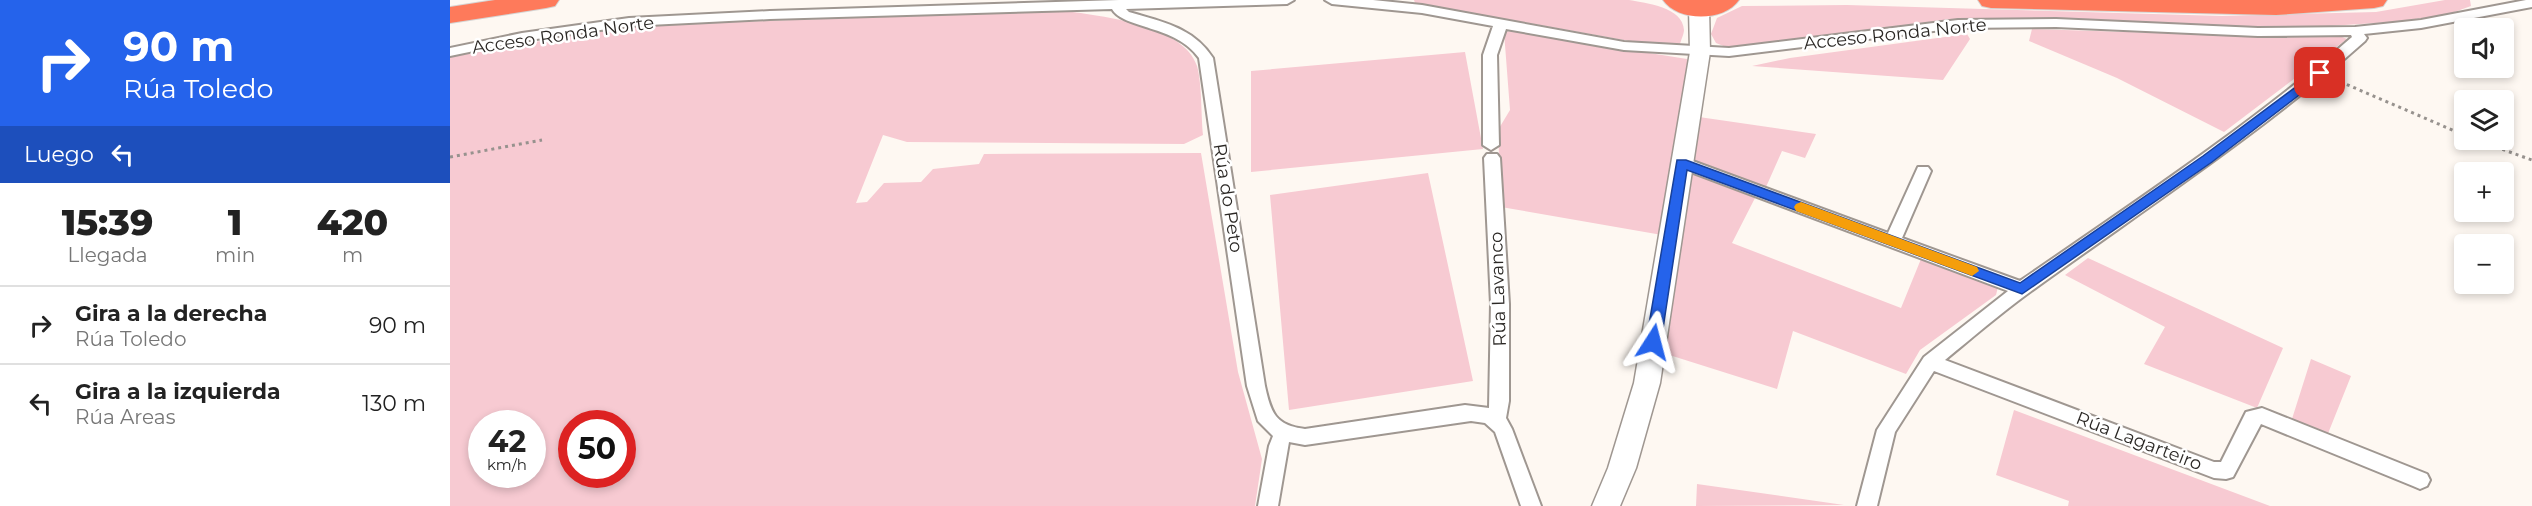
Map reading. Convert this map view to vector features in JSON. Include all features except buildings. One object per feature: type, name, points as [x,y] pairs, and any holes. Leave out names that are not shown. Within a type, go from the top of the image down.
[{"type":"highway","points":[[450,13],[463,0]]},
{"type":"highway","points":[[450,13],[546,0]]},
{"type":"highway","points":[[1687,4],[1717,6],[1726,0]]},
{"type":"highway","points":[[1991,0],[2276,7],[2374,0]]},
{"type":"main road","points":[[1606,506],[1622,468],[1647,383],[1700,52],[1687,4]]},
{"type":"street","name":"Acceso Ronda Norte","points":[[450,52],[522,37],[629,22],[1287,0]]},
{"type":"street","name":"Acceso Ronda Norte","points":[[1332,0],[1422,9],[1624,46],[1700,52],[1729,52],[1958,24],[2056,23],[2258,32],[2355,31],[2421,24],[2532,3]]},
{"type":"street","points":[[2477,0],[2493,12]]},
{"type":"street","name":"Rúa do Peto","points":[[1119,4],[1119,9],[1124,15],[1188,37],[1199,47],[1206,58],[1259,405],[1262,414],[1271,426],[1284,434]]},
{"type":"street","name":"Rúa Lavanco","points":[[1498,421],[1500,304],[1491,152],[1490,55],[1501,24]]},
{"type":"street","points":[[1867,506],[1886,430],[1930,362],[2022,289],[2208,159],[2320,73],[2360,38],[2355,31]]},
{"type":"street","points":[[1682,163],[2022,289]]},
{"type":"street","points":[[1893,242],[1923,171]]},
{"type":"street","name":"Rúa Lagarteiro","points":[[1930,362],[2214,470],[2226,471],[2253,418],[2262,416],[2420,480]]},
{"type":"street","points":[[1268,506],[1278,446],[1284,434],[1294,437],[1321,437],[1473,413],[1498,421],[1531,506]]},
{"type":"path","points":[[2320,73],[2454,130]]},
{"type":"path","points":[[450,157],[542,140]]},
{"type":"path","points":[[2504,150],[2532,160]]},
{"type":"shaded area","points":[[1414,0],[1629,0],[1671,11],[1682,22],[1684,32],[1680,44],[1646,44],[1415,3]]},
{"type":"shaded area","points":[[2445,0],[2470,0],[2471,6],[2446,15],[2392,22],[2297,28],[1997,19],[1919,23],[1809,39],[1726,47],[1716,43],[1711,34],[1717,18],[1742,6],[1847,5],[2222,16],[2376,12]]},
{"type":"shaded area","points":[[1065,11],[1140,25],[1176,41],[1189,52],[1197,66],[1201,90],[1203,135],[1184,144],[907,142],[883,135],[856,203],[867,202],[884,183],[921,182],[933,169],[979,164],[984,154],[1201,153],[1238,372],[1262,459],[1255,506],[450,506],[450,57],[614,28]]},
{"type":"shaded area","points":[[2032,29],[2289,37],[2340,36],[2347,39],[2224,132],[2117,78],[2029,41]]},
{"type":"shaded area","points":[[1511,31],[1687,59],[1689,65],[1662,235],[1501,207],[1498,130],[1510,110],[1504,32]]},
{"type":"shaded area","points":[[1967,34],[1970,39],[1943,80],[1752,66],[1790,58]]},
{"type":"shaded area","points":[[1465,52],[1483,149],[1251,172],[1251,71]]},
{"type":"shaded area","points":[[1699,117],[1816,134],[1805,158],[1782,151],[1766,187],[1693,160]]},
{"type":"shaded area","points":[[1428,173],[1473,381],[1289,410],[1270,195]]},
{"type":"shaded area","points":[[1696,174],[1755,198],[1732,243],[1901,308],[1921,259],[1998,287],[1996,295],[1920,350],[1906,374],[1793,331],[1777,389],[1663,353],[1675,286],[1687,175]]},
{"type":"shaded area","points":[[2088,258],[2283,348],[2257,408],[2144,364],[2165,327],[2065,275]]},
{"type":"shaded area","points":[[2311,359],[2351,376],[2327,436],[2291,422]]},
{"type":"shaded area","points":[[2014,410],[2270,506],[2068,506],[2069,501],[1996,475]]},
{"type":"shaded area","points":[[1697,484],[1844,505],[1696,506]]},
{"type":"slow traffic","points":[[1801,207],[1972,271]]},
{"type":"route","points":[[1653,342],[1682,163],[2022,289],[2208,159],[2320,73]]}]
